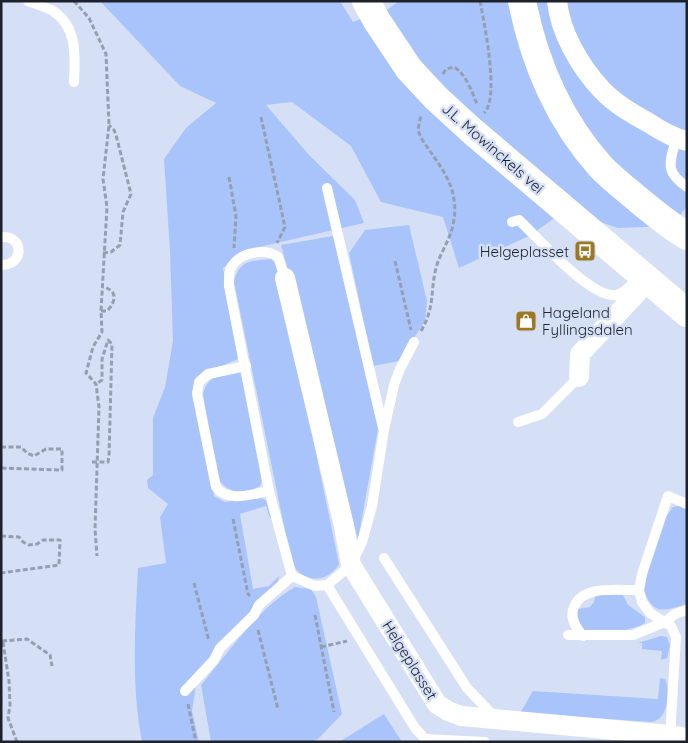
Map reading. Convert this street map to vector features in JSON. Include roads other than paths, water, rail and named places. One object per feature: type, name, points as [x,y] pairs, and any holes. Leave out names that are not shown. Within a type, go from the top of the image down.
[{"type":"main road","name":"J.L. Mowinckels vei","points":[[366,1],[377,21],[409,68],[436,98],[687,313]]},
{"type":"main road","points":[[522,1],[541,68],[557,103],[579,138],[601,166],[620,184],[671,227],[687,236]]},
{"type":"street","points":[[557,1],[569,41],[602,90],[628,111],[681,140]]},
{"type":"street","points":[[579,377],[580,354],[645,277]]},
{"type":"street","name":"Helgeplasset","points":[[285,278],[344,526],[351,565],[437,704],[460,716],[675,738]]},
{"type":"lane","points":[[28,1],[54,12],[70,27],[75,50],[74,82]]},
{"type":"lane","points":[[681,140],[670,166],[677,180],[687,187]]},
{"type":"lane","points":[[327,188],[384,430]]},
{"type":"lane","points":[[512,222],[519,220],[577,277],[599,291],[617,296],[645,277]]},
{"type":"lane","points":[[1,237],[14,240],[19,253],[11,264],[1,265]]},
{"type":"lane","name":"Helgeplasset","points":[[246,366],[230,286],[229,274],[232,266],[242,257],[254,253],[272,253],[278,257],[285,278]]},
{"type":"lane","points":[[292,576],[315,586],[327,585],[351,565],[366,531],[372,506],[384,430],[394,384],[414,342]]},
{"type":"lane","points":[[269,491],[232,497],[220,493],[216,487],[197,394],[199,382],[208,374],[246,366],[269,491],[292,576]]},
{"type":"lane","points":[[518,422],[542,414],[579,377]]},
{"type":"lane","points":[[583,636],[575,627],[573,609],[577,601],[584,594],[596,591],[639,590],[642,574],[668,496],[687,504]]},
{"type":"lane","points":[[384,558],[467,688],[490,712],[493,720]]},
{"type":"lane","points":[[185,691],[214,660],[220,648],[254,615],[259,605],[292,576]]},
{"type":"lane","name":"Helgeplasset","points":[[327,585],[415,728],[426,740],[485,742]]},
{"type":"lane","name":"Helgeplasset","points":[[639,590],[642,602],[650,612],[671,626],[676,637],[675,738]]},
{"type":"lane","points":[[568,635],[633,635],[665,622],[675,614],[687,610]]},
{"type":"place","name":"Helgeplasset","points":[[585,251]]},
{"type":"place","name":"Hageland Fyllingsdalen","points":[[526,321]]}]
